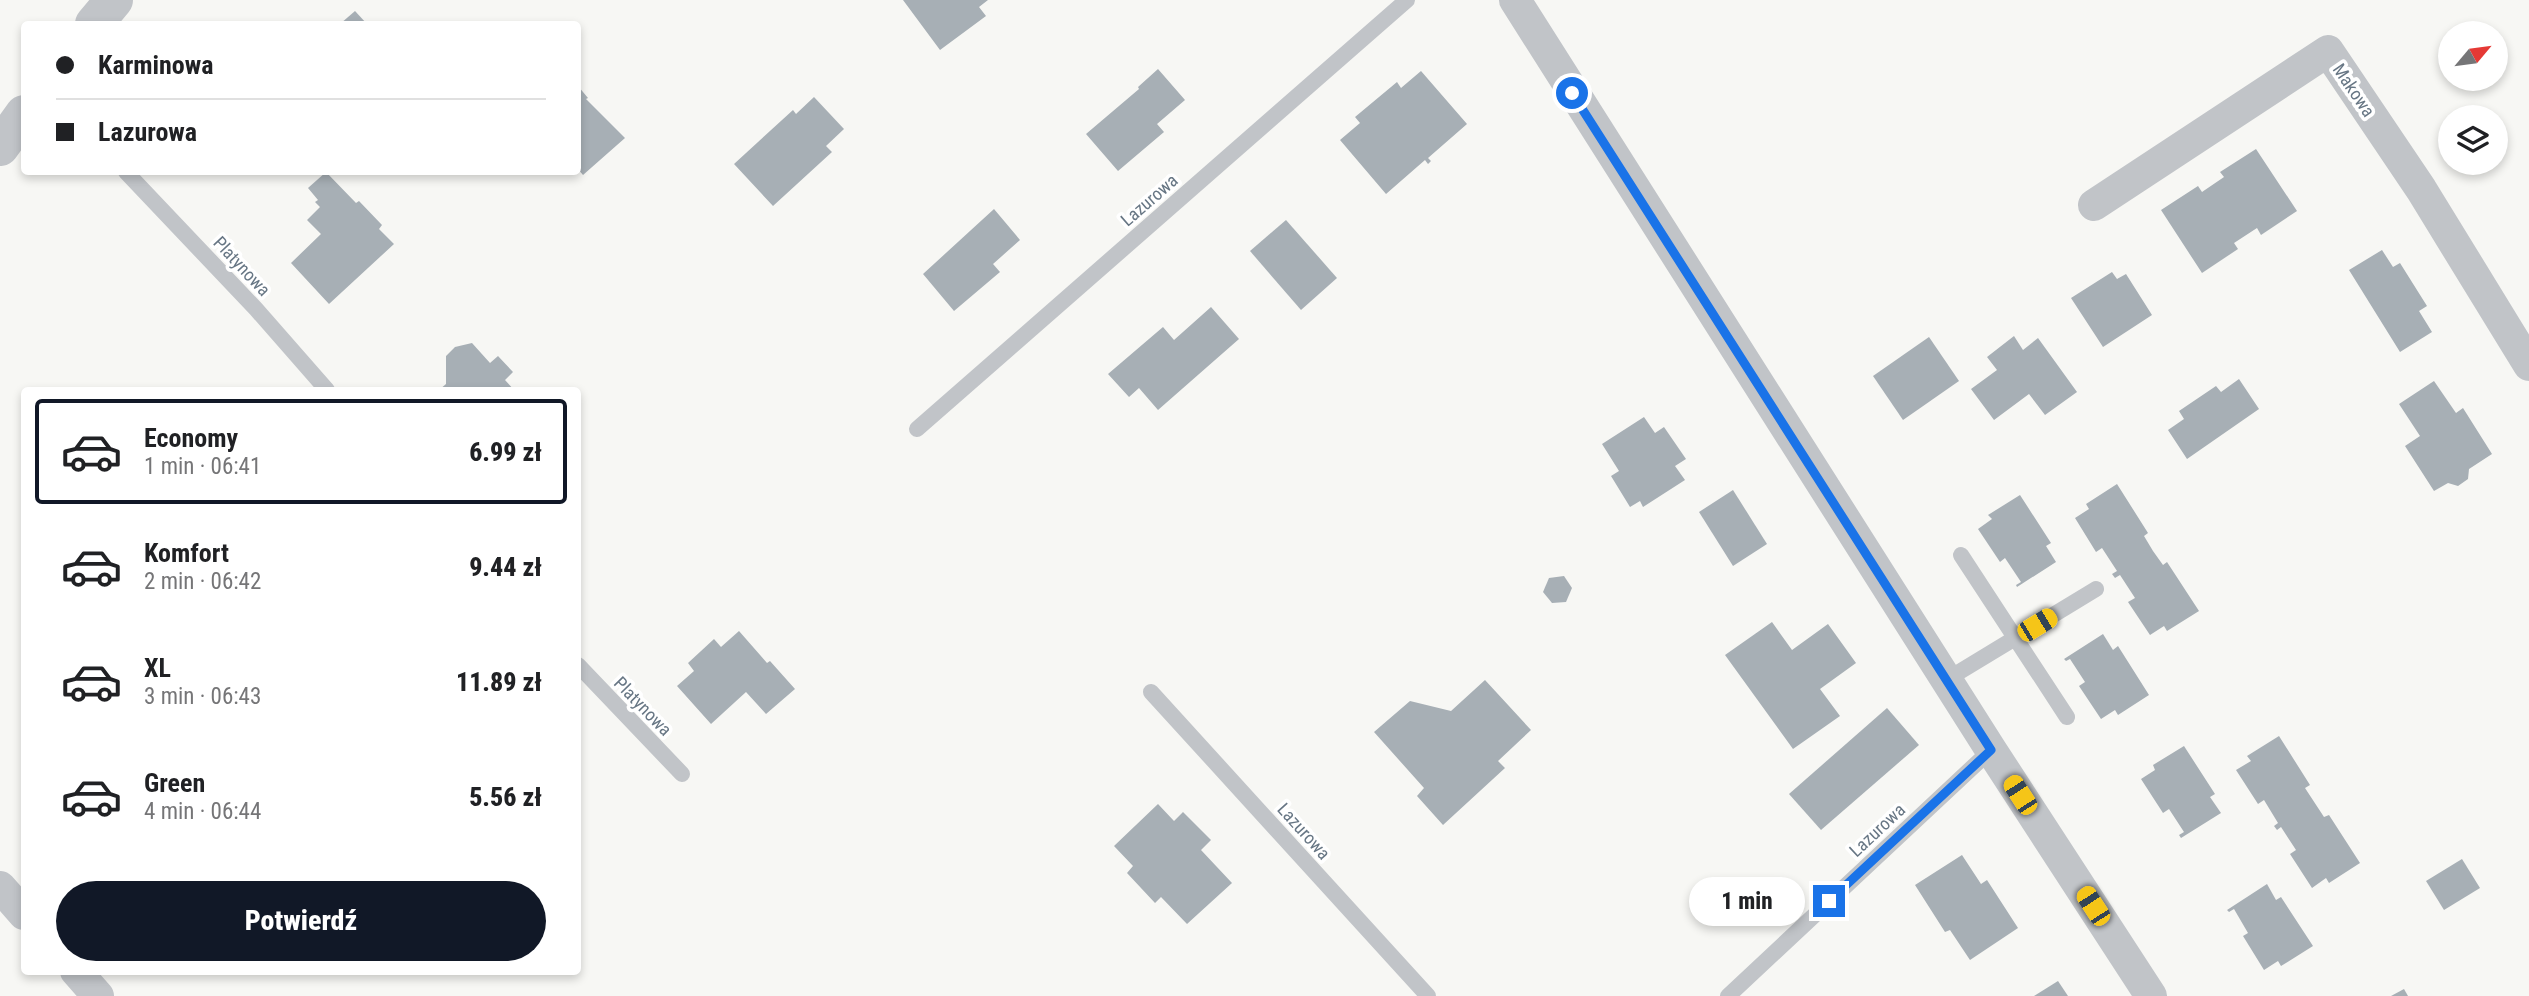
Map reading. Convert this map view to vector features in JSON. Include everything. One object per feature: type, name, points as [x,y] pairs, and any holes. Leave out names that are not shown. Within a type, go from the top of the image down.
[{"type":"street","points":[[96,21],[114,0]]},
{"type":"street","points":[[1515,0],[1946,680],[2151,996]]},
{"type":"street","name":"Makowa","points":[[2094,205],[2328,51],[2421,189],[2529,365]]},
{"type":"street","points":[[0,147],[21,118]]},
{"type":"street","points":[[0,887],[21,911]]},
{"type":"street","points":[[80,975],[98,996]]},
{"type":"lane","name":"Lazurowa","points":[[917,429],[1407,0]]},
{"type":"lane","name":"Platynowa","points":[[129,175],[247,299],[324,387]]},
{"type":"lane","points":[[1961,555],[2067,717]]},
{"type":"lane","points":[[1946,680],[2096,589]]},
{"type":"lane","name":"Platynowa","points":[[581,668],[681,774]]},
{"type":"lane","name":"Lazurowa","points":[[1152,692],[1428,996]]},
{"type":"lane","name":"Lazurowa","points":[[1728,996],[1991,750]]},
{"type":"building","points":[[903,0],[988,0],[979,7],[986,16],[940,50]]},
{"type":"building","points":[[355,11],[364,21],[343,21]]},
{"type":"building","points":[[1158,69],[1185,100],[1157,124],[1164,132],[1118,171],[1086,134],[1139,89],[1138,87]]},
{"type":"building","points":[[1421,71],[1467,124],[1428,158],[1431,161],[1428,164],[1425,160],[1386,194],[1340,140],[1360,123],[1355,117],[1397,82],[1401,88]]},
{"type":"building","points":[[581,90],[588,98],[586,99],[625,138],[583,175]]},
{"type":"building","points":[[814,97],[844,129],[826,146],[832,152],[773,206],[734,164],[793,110],[796,114]]},
{"type":"building","points":[[2256,149],[2297,211],[2261,235],[2257,228],[2234,243],[2238,249],[2202,273],[2161,210],[2198,186],[2202,192],[2224,177],[2220,172]]},
{"type":"building","points":[[323,175],[329,175],[382,225],[379,229],[394,244],[329,304],[291,263],[321,234],[307,220],[320,207],[308,188]]},
{"type":"building","points":[[994,209],[1020,240],[993,264],[1000,272],[954,311],[923,274]]},
{"type":"building","points":[[1286,220],[1337,278],[1301,310],[1250,251]]},
{"type":"building","points":[[2382,250],[2393,267],[2400,263],[2427,306],[2419,311],[2432,332],[2400,352],[2349,270]]},
{"type":"building","points":[[2112,272],[2117,279],[2126,274],[2152,315],[2103,347],[2071,298]]},
{"type":"building","points":[[1211,307],[1239,339],[1158,410],[1139,388],[1129,397],[1108,374],[1163,327],[1174,340]]},
{"type":"building","points":[[2014,336],[2023,350],[2038,338],[2077,392],[2045,415],[2029,394],[1994,420],[1971,389],[1997,370],[1987,357]]},
{"type":"building","points":[[1929,337],[1959,381],[1903,420],[1873,376]]},
{"type":"building","points":[[472,343],[490,363],[498,356],[513,372],[505,380],[511,387],[442,387],[446,384],[446,356],[455,347]]},
{"type":"building","points":[[2239,379],[2259,409],[2187,459],[2168,430],[2184,419],[2179,411],[2216,386],[2221,392]]},
{"type":"building","points":[[2434,381],[2456,413],[2463,408],[2492,454],[2469,469],[2468,479],[2458,486],[2448,483],[2434,491],[2405,446],[2420,436],[2399,404]]},
{"type":"building","points":[[1644,417],[1655,433],[1664,427],[1686,459],[1675,466],[1685,480],[1643,507],[1640,501],[1630,507],[1611,476],[1619,471],[1602,444]]},
{"type":"building","points":[[2117,484],[2148,533],[2144,536],[2153,551],[2163,565],[2167,562],[2199,611],[2167,631],[2164,626],[2150,635],[2128,602],[2135,598],[2120,575],[2115,578],[2112,574],[2117,571],[2102,548],[2096,552],[2075,518],[2089,509],[2086,504]]},
{"type":"building","points":[[1733,490],[1767,544],[1733,566],[1699,512]]},
{"type":"building","points":[[2020,495],[2051,543],[2046,546],[2056,562],[2017,587],[2021,582],[2005,558],[2000,562],[1978,529],[1992,519],[1988,515]]},
{"type":"building","points":[[1564,576],[1572,588],[1566,602],[1552,603],[1543,592],[1549,578]]},
{"type":"building","points":[[1772,622],[1792,650],[1828,624],[1856,663],[1820,689],[1840,716],[1793,749],[1725,655]]},
{"type":"building","points":[[739,631],[795,689],[766,714],[746,692],[711,724],[677,686],[694,671],[688,663],[714,639],[721,647]]},
{"type":"building","points":[[2103,634],[2113,650],[2118,646],[2149,695],[2118,715],[2115,710],[2101,719],[2079,686],[2085,682],[2070,659],[2064,659]]},
{"type":"building","points":[[1485,680],[1531,730],[1498,761],[1505,768],[1443,825],[1417,796],[1424,788],[1374,732],[1410,701],[1451,711]]},
{"type":"building","points":[[1887,708],[1919,745],[1821,830],[1789,794]]},
{"type":"building","points":[[2279,736],[2310,785],[2305,788],[2324,817],[2329,815],[2360,863],[2329,883],[2326,878],[2312,888],[2290,854],[2296,850],[2281,827],[2277,830],[2274,826],[2278,823],[2264,800],[2258,804],[2236,770],[2251,761],[2247,756]]},
{"type":"building","points":[[2184,746],[2215,794],[2210,797],[2221,813],[2181,838],[2179,835],[2184,832],[2169,809],[2163,813],[2141,779],[2155,770],[2153,765]]},
{"type":"building","points":[[1158,804],[1174,821],[1183,812],[1211,840],[1201,850],[1232,883],[1187,924],[1161,897],[1155,903],[1127,873],[1133,866],[1114,846]]},
{"type":"building","points":[[1962,855],[1981,884],[1987,880],[2018,928],[1970,960],[1950,930],[1945,932],[1915,885]]},
{"type":"building","points":[[2462,859],[2480,888],[2444,910],[2426,881]]},
{"type":"building","points":[[2267,884],[2276,900],[2281,897],[2313,946],[2281,966],[2278,961],[2264,970],[2243,936],[2248,933],[2234,909],[2229,912],[2227,910]]},
{"type":"building","points":[[2058,981],[2068,996],[2034,996]]},
{"type":"building","points":[[2404,989],[2408,996],[2391,996]]},
{"type":"route","points":[[1572,93],[1991,750],[1829,901]]}]
